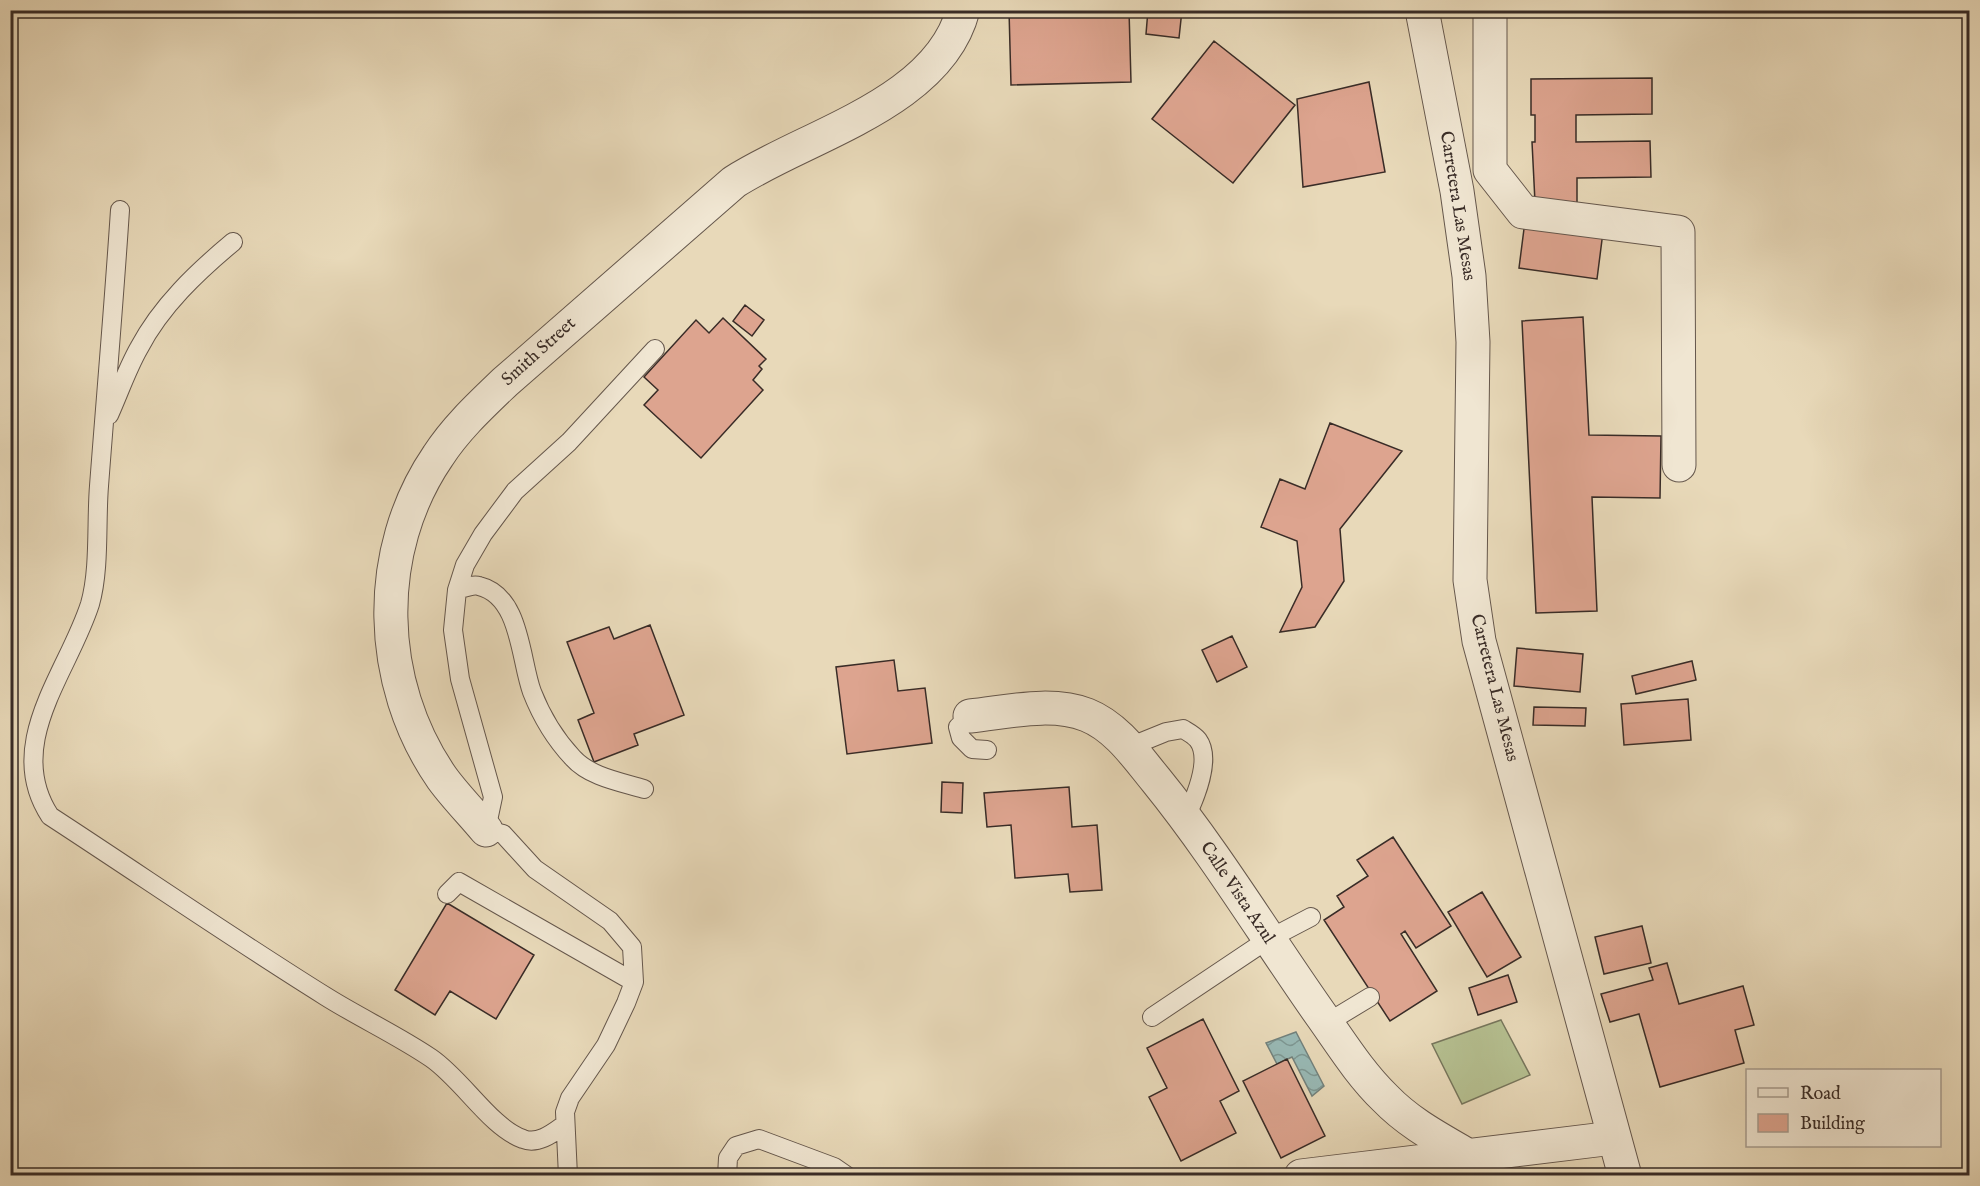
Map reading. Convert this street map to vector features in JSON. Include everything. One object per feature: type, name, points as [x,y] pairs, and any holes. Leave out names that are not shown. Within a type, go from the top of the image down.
[{"type":"street","name":"Smith Street","points":[[486,830],[442,778],[419,738],[402,693],[394,653],[390,615],[391,582],[398,541],[414,498],[437,456],[469,417],[505,382],[734,182],[765,162],[869,112],[906,91],[935,63],[951,42],[963,10]]},
{"type":"street","name":"Carretera Las Mesas","points":[[1422,10],[1457,192],[1469,276],[1473,342],[1470,580],[1479,641],[1625,1176]]},
{"type":"street","points":[[1490,10],[1490,170],[1523,212],[1678,232],[1679,465]]},
{"type":"street","name":"Calle Vista Azul","points":[[970,716],[1050,708],[1073,710],[1110,729],[1129,747],[1186,817],[1267,940],[1385,1098],[1415,1125],[1467,1155]]},
{"type":"street","points":[[1301,1176],[1613,1138]]},
{"type":"lane","points":[[120,210],[90,603],[46,702],[36,739],[32,770],[38,798],[50,816],[324,995],[408,1042],[441,1065],[511,1133],[525,1140],[545,1138],[564,1125]]},
{"type":"lane","points":[[104,428],[139,348],[157,320],[190,280],[233,242]]},
{"type":"lane","points":[[568,1176],[565,1112],[570,1098],[606,1045],[634,982],[632,947],[610,921],[535,868],[503,834],[486,830],[493,797],[460,679],[453,630],[457,590],[465,565],[499,511],[531,476],[569,442],[655,349]]},
{"type":"lane","points":[[457,590],[478,585],[491,591],[504,603],[513,618],[532,691],[542,713],[574,760],[599,775],[644,789]]},
{"type":"lane","points":[[970,716],[958,727],[961,738],[972,749],[987,750]]},
{"type":"lane","points":[[1129,747],[1166,732],[1183,729],[1197,738],[1202,747],[1200,789],[1186,817]]},
{"type":"lane","points":[[447,894],[459,882],[634,982]]},
{"type":"lane","points":[[1152,1017],[1267,940],[1311,916]]},
{"type":"lane","points":[[1327,1023],[1370,997]]},
{"type":"lane","points":[[727,1176],[728,1158],[736,1146],[759,1139],[834,1167],[847,1176]]},
{"type":"green space","points":[[1501,1020],[1530,1075],[1462,1104],[1432,1044]]},
{"type":"water","points":[[1296,1032],[1324,1086],[1312,1096],[1292,1057],[1277,1064],[1266,1043]]},
{"type":"building","points":[[1009,10],[1129,10],[1131,82],[1011,85]]},
{"type":"building","points":[[1148,10],[1182,10],[1179,38],[1146,34]]},
{"type":"building","points":[[1214,41],[1295,105],[1233,183],[1152,119]]},
{"type":"building","points":[[1652,78],[1652,114],[1576,115],[1576,142],[1650,141],[1651,177],[1577,178],[1577,203],[1535,202],[1532,142],[1535,142],[1535,115],[1531,115],[1531,79]]},
{"type":"building","points":[[1369,82],[1385,172],[1303,187],[1297,99]]},
{"type":"building","points":[[1525,221],[1603,232],[1597,279],[1519,268]]},
{"type":"building","points":[[745,305],[764,320],[752,336],[733,321]]},
{"type":"building","points":[[1583,317],[1589,435],[1661,436],[1660,498],[1592,497],[1597,611],[1536,613],[1522,321]]},
{"type":"building","points":[[723,318],[766,359],[759,366],[762,369],[753,380],[763,390],[701,458],[644,405],[658,390],[644,377],[696,320],[709,333]]},
{"type":"building","points":[[1330,423],[1402,451],[1340,529],[1344,581],[1315,627],[1280,632],[1302,587],[1297,541],[1261,527],[1280,479],[1305,489]]},
{"type":"building","points":[[650,625],[684,715],[634,734],[638,745],[594,762],[578,720],[594,713],[567,642],[609,627],[614,639]]},
{"type":"building","points":[[1232,636],[1247,667],[1217,682],[1202,650]]},
{"type":"building","points":[[1517,648],[1583,654],[1580,692],[1514,686]]},
{"type":"building","points":[[894,660],[898,691],[925,688],[932,743],[847,754],[836,667]]},
{"type":"building","points":[[1692,661],[1696,680],[1636,694],[1632,676]]},
{"type":"building","points":[[1688,699],[1691,740],[1624,745],[1621,704]]},
{"type":"building","points":[[1534,707],[1586,708],[1585,726],[1533,725]]},
{"type":"building","points":[[942,782],[963,783],[962,813],[941,812]]},
{"type":"building","points":[[1069,787],[1072,827],[1097,825],[1102,890],[1070,892],[1068,874],[1015,878],[1011,825],[987,827],[984,793]]},
{"type":"building","points":[[1393,837],[1451,926],[1416,948],[1405,931],[1401,934],[1437,991],[1390,1021],[1324,920],[1344,907],[1337,896],[1368,876],[1357,860]]},
{"type":"building","points":[[1482,892],[1521,957],[1487,977],[1448,912]]},
{"type":"building","points":[[447,903],[534,955],[496,1019],[450,991],[435,1015],[395,990]]},
{"type":"building","points":[[1642,926],[1651,963],[1604,974],[1595,937]]},
{"type":"building","points":[[1667,963],[1679,1004],[1743,986],[1754,1025],[1735,1030],[1744,1063],[1660,1087],[1639,1014],[1610,1022],[1601,994],[1653,980],[1649,968]]},
{"type":"building","points":[[1508,975],[1517,1002],[1478,1015],[1469,988]]},
{"type":"building","points":[[1203,1019],[1239,1091],[1220,1101],[1236,1133],[1181,1161],[1149,1097],[1167,1088],[1147,1048]]},
{"type":"building","points":[[1287,1059],[1325,1136],[1281,1158],[1243,1081]]}]
